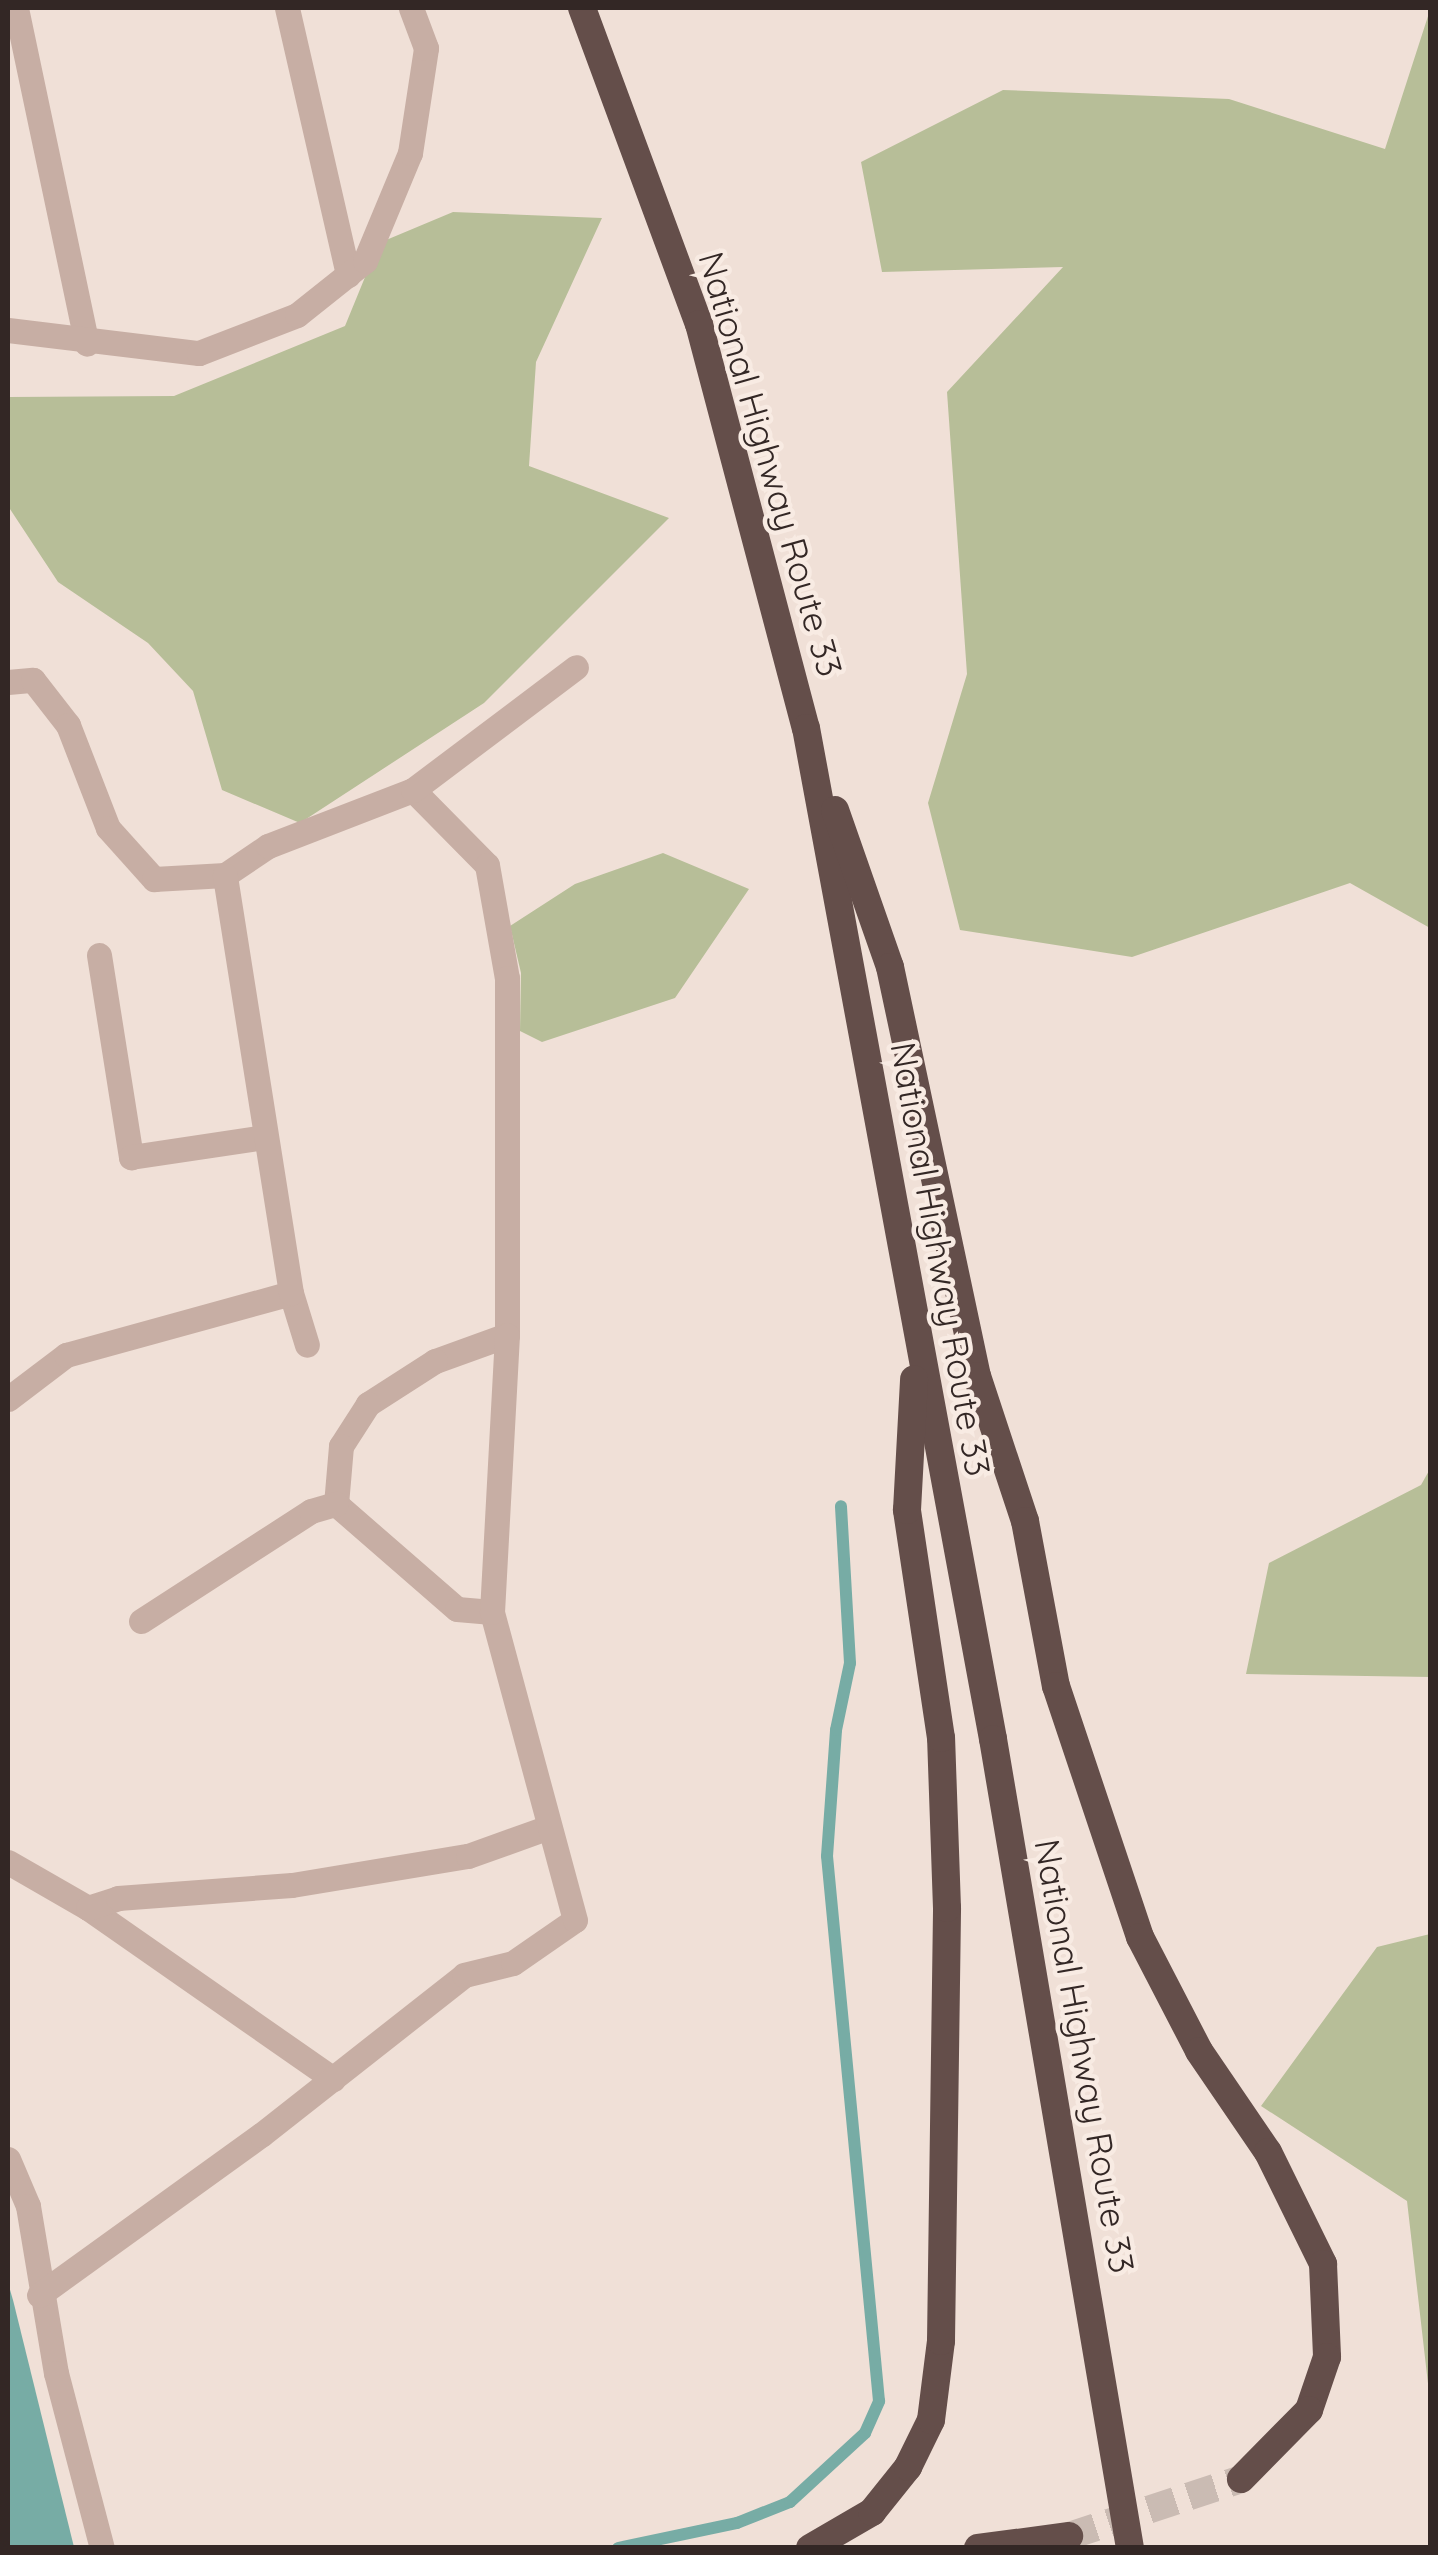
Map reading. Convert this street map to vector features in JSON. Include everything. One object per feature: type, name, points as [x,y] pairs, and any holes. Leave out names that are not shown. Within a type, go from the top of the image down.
[{"type":"highway","name":"National Highway Route 33","points":[[582,8],[699,324],[806,728],[996,1759],[1130,2548]]},
{"type":"highway","points":[[806,728],[890,967],[977,1376],[1025,1521],[1056,1686],[1140,1937],[1199,2052],[1268,2152],[1323,2264],[1327,2357],[1309,2410],[1242,2480]]},
{"type":"highway","points":[[810,2548],[872,2512],[908,2467],[931,2420],[941,2341],[947,1908],[941,1738],[907,1510],[916,1333]]},
{"type":"highway","points":[[978,2548],[1068,2536]]},
{"type":"street","points":[[16,8],[88,344]]},
{"type":"street","points":[[288,8],[348,275]]},
{"type":"street","points":[[8,330],[88,344],[199,353],[298,315],[365,261],[410,153],[426,48],[411,8]]},
{"type":"street","points":[[8,682],[33,680],[68,726],[108,828],[154,878],[224,875],[268,846],[413,790],[576,667]]},
{"type":"street","points":[[39,2295],[464,1976],[512,1964],[574,1920],[492,1612],[507,1335],[504,959],[487,865],[413,790]]},
{"type":"street","points":[[224,875],[291,1293],[307,1345]]},
{"type":"street","points":[[100,956],[131,1157],[266,1137]]},
{"type":"street","points":[[8,1399],[66,1355],[291,1293]]},
{"type":"street","points":[[336,1504],[340,1446],[368,1404],[435,1360],[507,1335]]},
{"type":"street","points":[[336,1504],[457,1609],[492,1612]]},
{"type":"street","points":[[141,1621],[311,1511],[336,1504]]},
{"type":"street","points":[[88,1908],[118,1898],[292,1885],[468,1856],[549,1827]]},
{"type":"street","points":[[8,1862],[88,1908],[333,2078]]},
{"type":"street","points":[[8,2159],[28,2206],[39,2295],[102,2548]]},
{"type":"green space","points":[[1430,10],[1430,928],[1350,883],[1132,957],[960,930],[928,803],[967,674],[947,392],[1063,267],[882,272],[861,162],[1003,90],[1229,99],[1385,149]]},
{"type":"green space","points":[[453,212],[602,218],[536,362],[529,466],[669,518],[484,703],[300,823],[222,790],[193,691],[148,643],[58,582],[8,506],[8,397],[174,396],[345,326],[379,243]]},
{"type":"green space","points":[[663,853],[749,889],[675,998],[542,1042],[520,1031],[521,973],[510,926],[575,884]]},
{"type":"green space","points":[[1430,1469],[1430,1677],[1246,1674],[1269,1563],[1421,1485]]},
{"type":"green space","points":[[1430,1934],[1430,2401],[1407,2201],[1261,2106],[1377,1947]]},
{"type":"water","points":[[8,2283],[13,2300],[74,2547],[8,2547]]},
{"type":"waterway","points":[[618,2548],[737,2523],[790,2502],[865,2433],[879,2401],[827,1856],[836,1730],[850,1663],[841,1506]]},
{"type":"tunnel","points":[[1069,2536],[1241,2479]]}]
